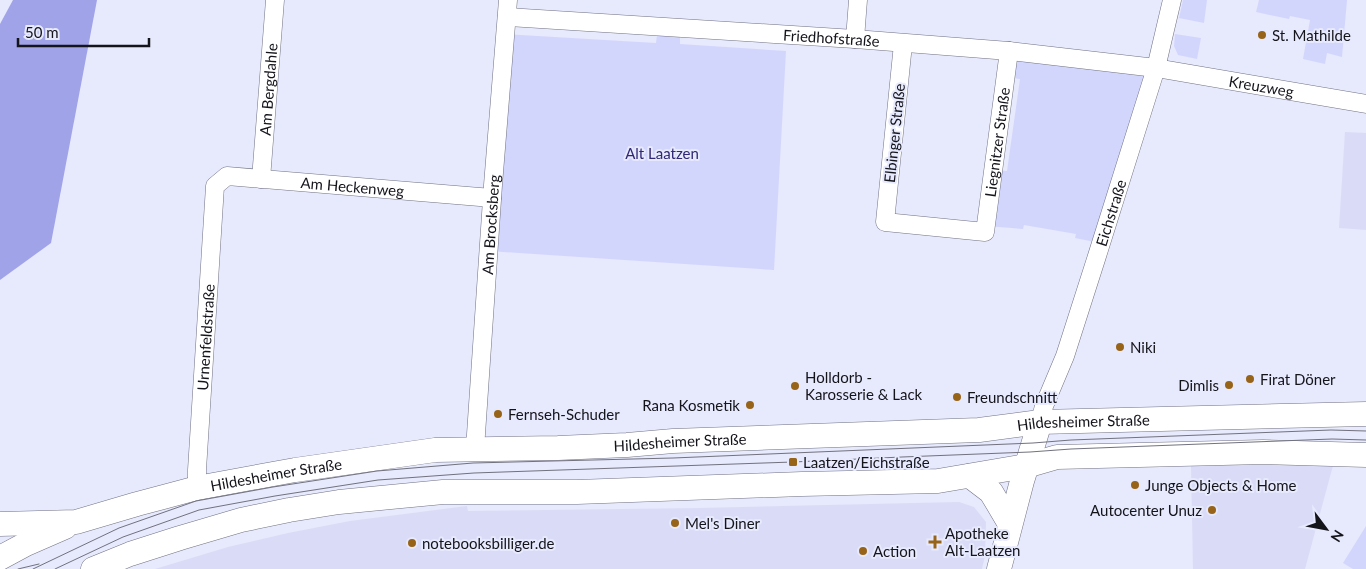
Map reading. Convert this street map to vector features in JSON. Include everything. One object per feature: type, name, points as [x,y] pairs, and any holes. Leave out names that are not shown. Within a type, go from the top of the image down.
[{"type":"main road","name":"Hildesheimer Straße","points":[[0,524],[76,522],[197,488],[295,470],[435,450],[558,448],[673,441],[979,430],[1040,422],[1366,414]]},
{"type":"main road","points":[[999,569],[1026,466],[1040,422]]},
{"type":"main road","points":[[93,569],[130,554],[241,520],[289,510],[349,501],[443,492],[577,492],[938,481],[1026,466],[1057,457],[1263,452],[1366,455]]},
{"type":"main road","points":[[970,476],[991,492],[1010,524]]},
{"type":"main road","points":[[0,558],[26,544],[76,522]]},
{"type":"street","name":"Am Bergdahle","points":[[261,179],[275,0]]},
{"type":"street","points":[[855,39],[858,0]]},
{"type":"street","name":"Eichstraße","points":[[1040,422],[1044,406],[1065,356],[1156,68],[1172,0]]},
{"type":"street","name":"Friedhofstraße","points":[[507,9],[903,44],[1009,51],[1156,68]]},
{"type":"street","name":"Am Brocksberg","points":[[474,449],[507,9]]},
{"type":"street","name":"Elbinger Straße","points":[[903,44],[886,222],[985,232]]},
{"type":"street","name":"Liegnitzer Straße","points":[[985,232],[1009,51]]},
{"type":"street","name":"Kreuzweg","points":[[1156,68],[1366,104]]},
{"type":"street","name":"Am Heckenweg","points":[[215,186],[227,176],[492,198]]},
{"type":"street","name":"Urnenfeldstraße","points":[[197,488],[215,186]]},
{"type":"shaded area","points":[[13,0],[97,0],[51,243],[0,280],[0,24]]},
{"type":"shaded area","points":[[1345,132],[1366,133],[1366,230],[1339,228]]},
{"type":"shaded area","points":[[1334,462],[1305,569],[1193,569],[1191,465]]},
{"type":"shaded area","points":[[959,502],[974,507],[986,522],[985,556],[982,569],[155,569],[228,547],[288,533],[350,521],[467,506],[468,511]]},
{"type":"green space","points":[[1183,0],[1207,0],[1204,23],[1179,18]]},
{"type":"green space","points":[[1259,0],[1347,0],[1342,57],[1327,53],[1325,64],[1303,59],[1310,20],[1290,16],[1289,19],[1256,12]]},
{"type":"green space","name":"Alt Laatzen","points":[[658,27],[680,28],[680,44],[786,51],[774,270],[489,251],[505,34],[656,43]]},
{"type":"green space","points":[[1175,34],[1201,38],[1197,59],[1178,55],[1174,46]]},
{"type":"green space","points":[[1010,57],[1152,70],[1095,242],[1075,238],[1076,234],[1024,225],[1023,229],[986,226],[994,170],[1007,171],[1020,79],[1007,77]]},
{"type":"green space","points":[[1366,526],[1366,569],[1353,569],[1343,563]]},
{"type":"tram line","points":[[33,569],[119,528],[196,501],[377,471],[473,463],[673,458],[1331,430],[1366,431]]},
{"type":"tram line","points":[[55,569],[123,537],[199,510],[378,480],[474,473],[793,462],[1332,439],[1366,440]]},
{"type":"tram line","points":[[18,569],[39,564]]},
{"type":"place","name":"St. Mathilde","points":[[1262,35]]},
{"type":"place","name":"Niki","points":[[1120,347]]},
{"type":"place","name":"Firat Döner","points":[[1250,379]]},
{"type":"place","name":"Dimlis","points":[[1229,385]]},
{"type":"place","name":"Holldorb - Karosserie & Lack","points":[[795,386]]},
{"type":"place","name":"Freundschnitt","points":[[957,397]]},
{"type":"place","name":"Rana Kosmetik","points":[[750,405]]},
{"type":"place","name":"Fernseh-Schuder","points":[[498,414]]},
{"type":"place","name":"Laatzen/Eichstraße","points":[[793,462]]},
{"type":"place","name":"Junge Objects & Home","points":[[1135,485]]},
{"type":"place","name":"Autocenter Unuz","points":[[1212,510]]},
{"type":"place","name":"Mel's Diner","points":[[675,523]]},
{"type":"place","name":"Apotheke Alt-Laatzen","points":[[935,542]]},
{"type":"place","name":"notebooksbilliger.de","points":[[412,543]]},
{"type":"place","name":"Action","points":[[863,551]]}]
